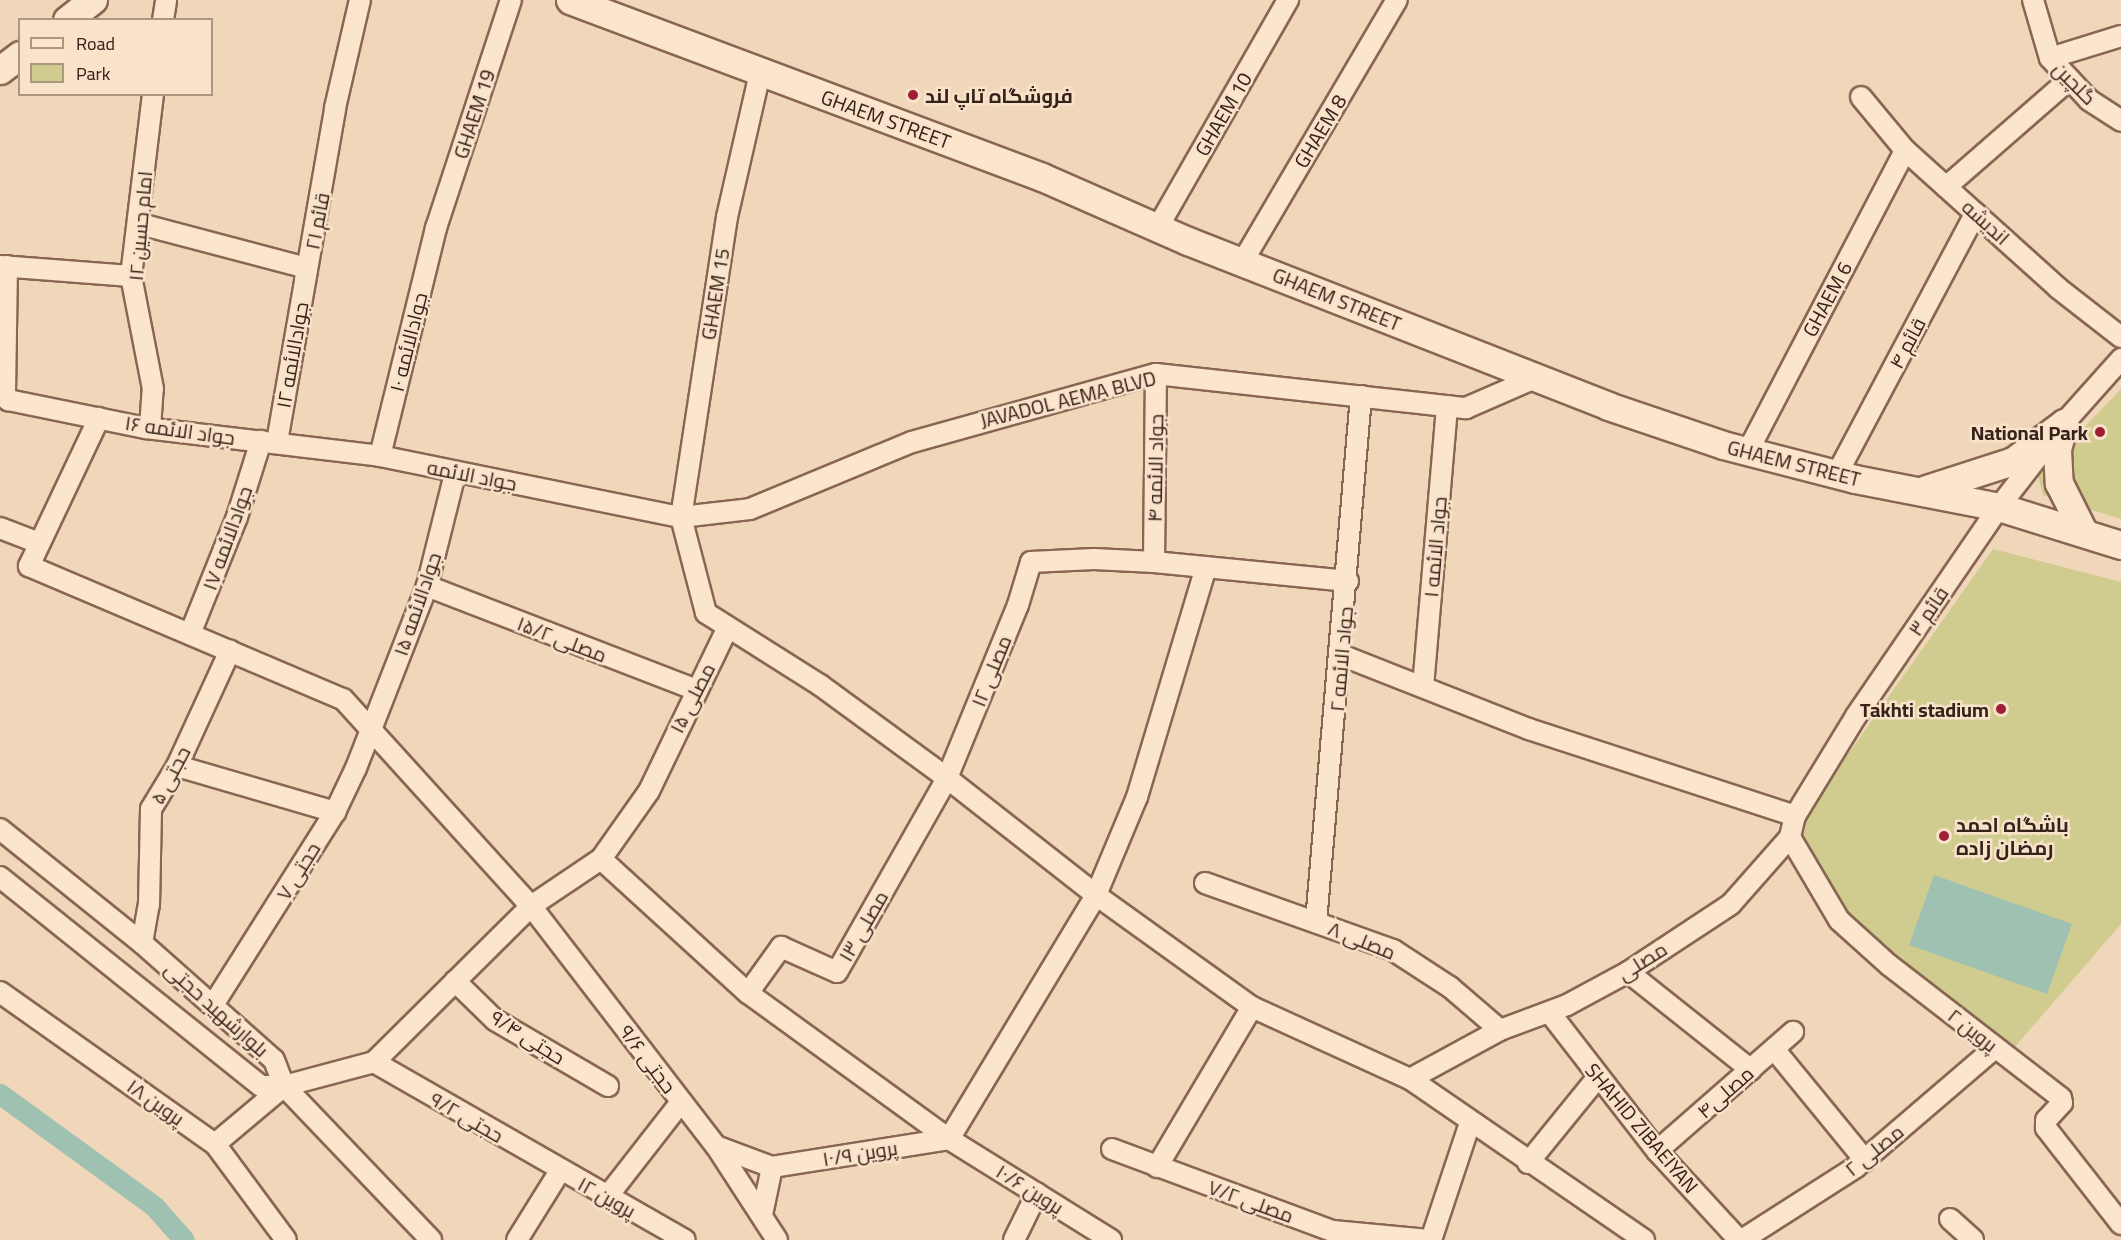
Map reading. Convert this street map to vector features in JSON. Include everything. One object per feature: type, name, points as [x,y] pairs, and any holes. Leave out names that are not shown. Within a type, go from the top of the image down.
[{"type":"street","points":[[70,18],[93,0]]},
{"type":"street","points":[[163,18],[166,0]]},
{"type":"street","name":"قائم ۲۱","points":[[269,441],[307,268],[335,108],[360,0]]},
{"type":"street","name":"GHAEM 19","points":[[436,228],[511,0]]},
{"type":"street","name":"GHAEM STREET","points":[[570,0],[1042,177],[1158,227],[1535,378],[1692,435],[1918,491],[1999,507],[2121,545]]},
{"type":"street","name":"GHAEM 10","points":[[1158,227],[1288,0]]},
{"type":"street","name":"GHAEM 8","points":[[1243,261],[1397,0]]},
{"type":"street","name":"گلچین","points":[[2033,0],[2050,58],[2090,100],[2121,122]]},
{"type":"street","points":[[2050,58],[2121,36]]},
{"type":"street","points":[[0,70],[18,56]]},
{"type":"street","name":"GHAEM 15","points":[[681,517],[727,217],[760,73]]},
{"type":"street","points":[[1946,187],[2070,80]]},
{"type":"street","name":"امام حسین ۱۲","points":[[150,428],[153,389],[131,276],[140,224],[153,96]]},
{"type":"street","name":"اندیشه","points":[[1861,97],[1905,150],[2058,288],[2121,337]]},
{"type":"street","name":"GHAEM 6","points":[[1749,449],[1905,150]]},
{"type":"street","name":"قائم ۴","points":[[1838,472],[1976,213]]},
{"type":"street","points":[[140,224],[307,268]]},
{"type":"street","name":"جوادالائمه ۱۰","points":[[380,456],[436,228]]},
{"type":"street","points":[[4,266],[131,276]]},
{"type":"street","name":"جواد الائمه ۱۶","points":[[4,266],[5,398],[150,428],[269,441]]},
{"type":"street","name":"قائم ۳","points":[[1856,716],[1999,507],[2064,423],[2121,359]]},
{"type":"street","name":"JAVADOL AEMA BLVD","points":[[681,517],[750,509],[912,442],[1156,374],[1466,408],[1535,378]]},
{"type":"street","name":"جواد الائمه ۴","points":[[1154,562],[1156,374]]},
{"type":"street","name":"جواد الائمه ۲","points":[[1317,922],[1348,580],[1361,396]]},
{"type":"street","name":"جواد الائمه ۱","points":[[1423,687],[1447,406]]},
{"type":"street","points":[[0,528],[39,543],[99,418]]},
{"type":"street","points":[[1918,491],[2013,461],[2064,423]]},
{"type":"street","points":[[2064,423],[2057,450],[2059,483],[2084,533]]},
{"type":"street","name":"جواد الائمه","points":[[269,441],[380,456],[455,474],[593,497],[681,517]]},
{"type":"street","name":"جوادالائمه ۱۷","points":[[190,634],[269,441]]},
{"type":"street","name":"جوادالائمه ۱۵","points":[[368,729],[428,586],[455,474]]},
{"type":"street","points":[[681,517],[706,613],[819,685],[947,778],[1096,895],[1252,1006],[1410,1079],[1528,1163],[1644,1240]]},
{"type":"street","name":"حجتی ۹/۶","points":[[39,543],[29,566],[343,699],[531,906],[716,1146],[777,1240]]},
{"type":"street","name":"مصلی ۱۲","points":[[947,778],[1018,605],[1031,562],[1094,559],[1154,562]]},
{"type":"street","points":[[1154,562],[1348,580]]},
{"type":"street","points":[[949,1139],[1096,895],[1137,796],[1206,567]]},
{"type":"street","name":"مصلی ۱۵/۲","points":[[428,586],[697,690]]},
{"type":"street","name":"مصلی ۱۵","points":[[601,859],[649,791],[727,628]]},
{"type":"street","name":"حجتی ۵","points":[[142,943],[149,904],[151,809],[177,766],[230,651]]},
{"type":"street","points":[[1341,655],[1528,729],[1795,816]]},
{"type":"street","name":"مصلی","points":[[1410,1079],[1500,1030],[1550,1013],[1628,972],[1731,904],[1790,837],[1795,816],[1856,716]]},
{"type":"street","name":"حجتی ۷","points":[[213,1005],[335,812],[368,729]]},
{"type":"street","points":[[177,766],[335,812]]},
{"type":"street","name":"مصلی ۱۳","points":[[748,993],[781,947],[837,972],[947,778]]},
{"type":"street","name":"بلوارشهید حجتی","points":[[0,829],[142,943],[274,1060],[284,1086],[261,1086],[0,877]]},
{"type":"street","name":"پروین ۲","points":[[1790,837],[1839,920],[2062,1100],[2046,1120],[2046,1128],[2121,1224]]},
{"type":"street","points":[[215,1144],[284,1086],[374,1062],[531,906],[601,859]]},
{"type":"street","name":"پروین ۱۰/۶","points":[[601,859],[748,993],[949,1139],[1111,1240]]},
{"type":"street","name":"مصلی ۸","points":[[1205,883],[1393,950],[1450,987],[1500,1030]]},
{"type":"street","points":[[1628,972],[1751,1070]]},
{"type":"street","name":"حجتی ۹/۴","points":[[455,981],[495,1020],[608,1086]]},
{"type":"street","name":"پروین ۱۸","points":[[0,992],[215,1144],[286,1240]]},
{"type":"street","points":[[1157,1167],[1252,1006]]},
{"type":"street","name":"SHAHID ZIBAEIYAN","points":[[1550,1013],[1657,1151],[1741,1240]]},
{"type":"street","name":"مصلی۴","points":[[1657,1151],[1793,1032]]},
{"type":"street","name":"مصلی ۲","points":[[1741,1240],[1865,1160],[1995,1048]]},
{"type":"street","points":[[1774,1049],[1865,1160]]},
{"type":"street","name":"حجتی ۹/۲","points":[[374,1062],[560,1171]]},
{"type":"street","points":[[1528,1163],[1598,1077]]},
{"type":"street","points":[[284,1086],[431,1240]]},
{"type":"street","points":[[607,1197],[681,1102]]},
{"type":"street","points":[[1430,1240],[1470,1123]]},
{"type":"street","name":"پروین ۱۰/۹","points":[[772,1167],[949,1139]]},
{"type":"street","points":[[716,1146],[772,1167],[762,1215]]},
{"type":"street","name":"مصلی ۷/۲","points":[[1112,1149],[1333,1231],[1430,1240]]},
{"type":"street","points":[[517,1240],[560,1171]]},
{"type":"street","name":"پروین ۱۲","points":[[560,1171],[685,1240]]},
{"type":"street","points":[[1014,1240],[1037,1193]]},
{"type":"street","points":[[1950,1219],[1973,1240]]},
{"type":"green space","name":"National Park","points":[[2121,389],[2121,519],[2043,495],[2038,476]]},
{"type":"green space","name":"Takhti stadium","points":[[1993,549],[2121,582],[2121,924],[2008,1055],[1850,926],[1791,835]]},
{"type":"shaded area","points":[[1934,875],[2072,924],[2047,994],[1909,945]]},
{"type":"waterway","points":[[0,1094],[154,1206],[184,1240]]},
{"type":"place","name":"فروشگاه تاپ لند","points":[[913,95]]},
{"type":"place","name":"National Park","points":[[2100,432]]},
{"type":"place","name":"Takhti stadium","points":[[2001,709]]},
{"type":"place","name":"باشگاه احمد رمضان زاده","points":[[1944,836]]}]
